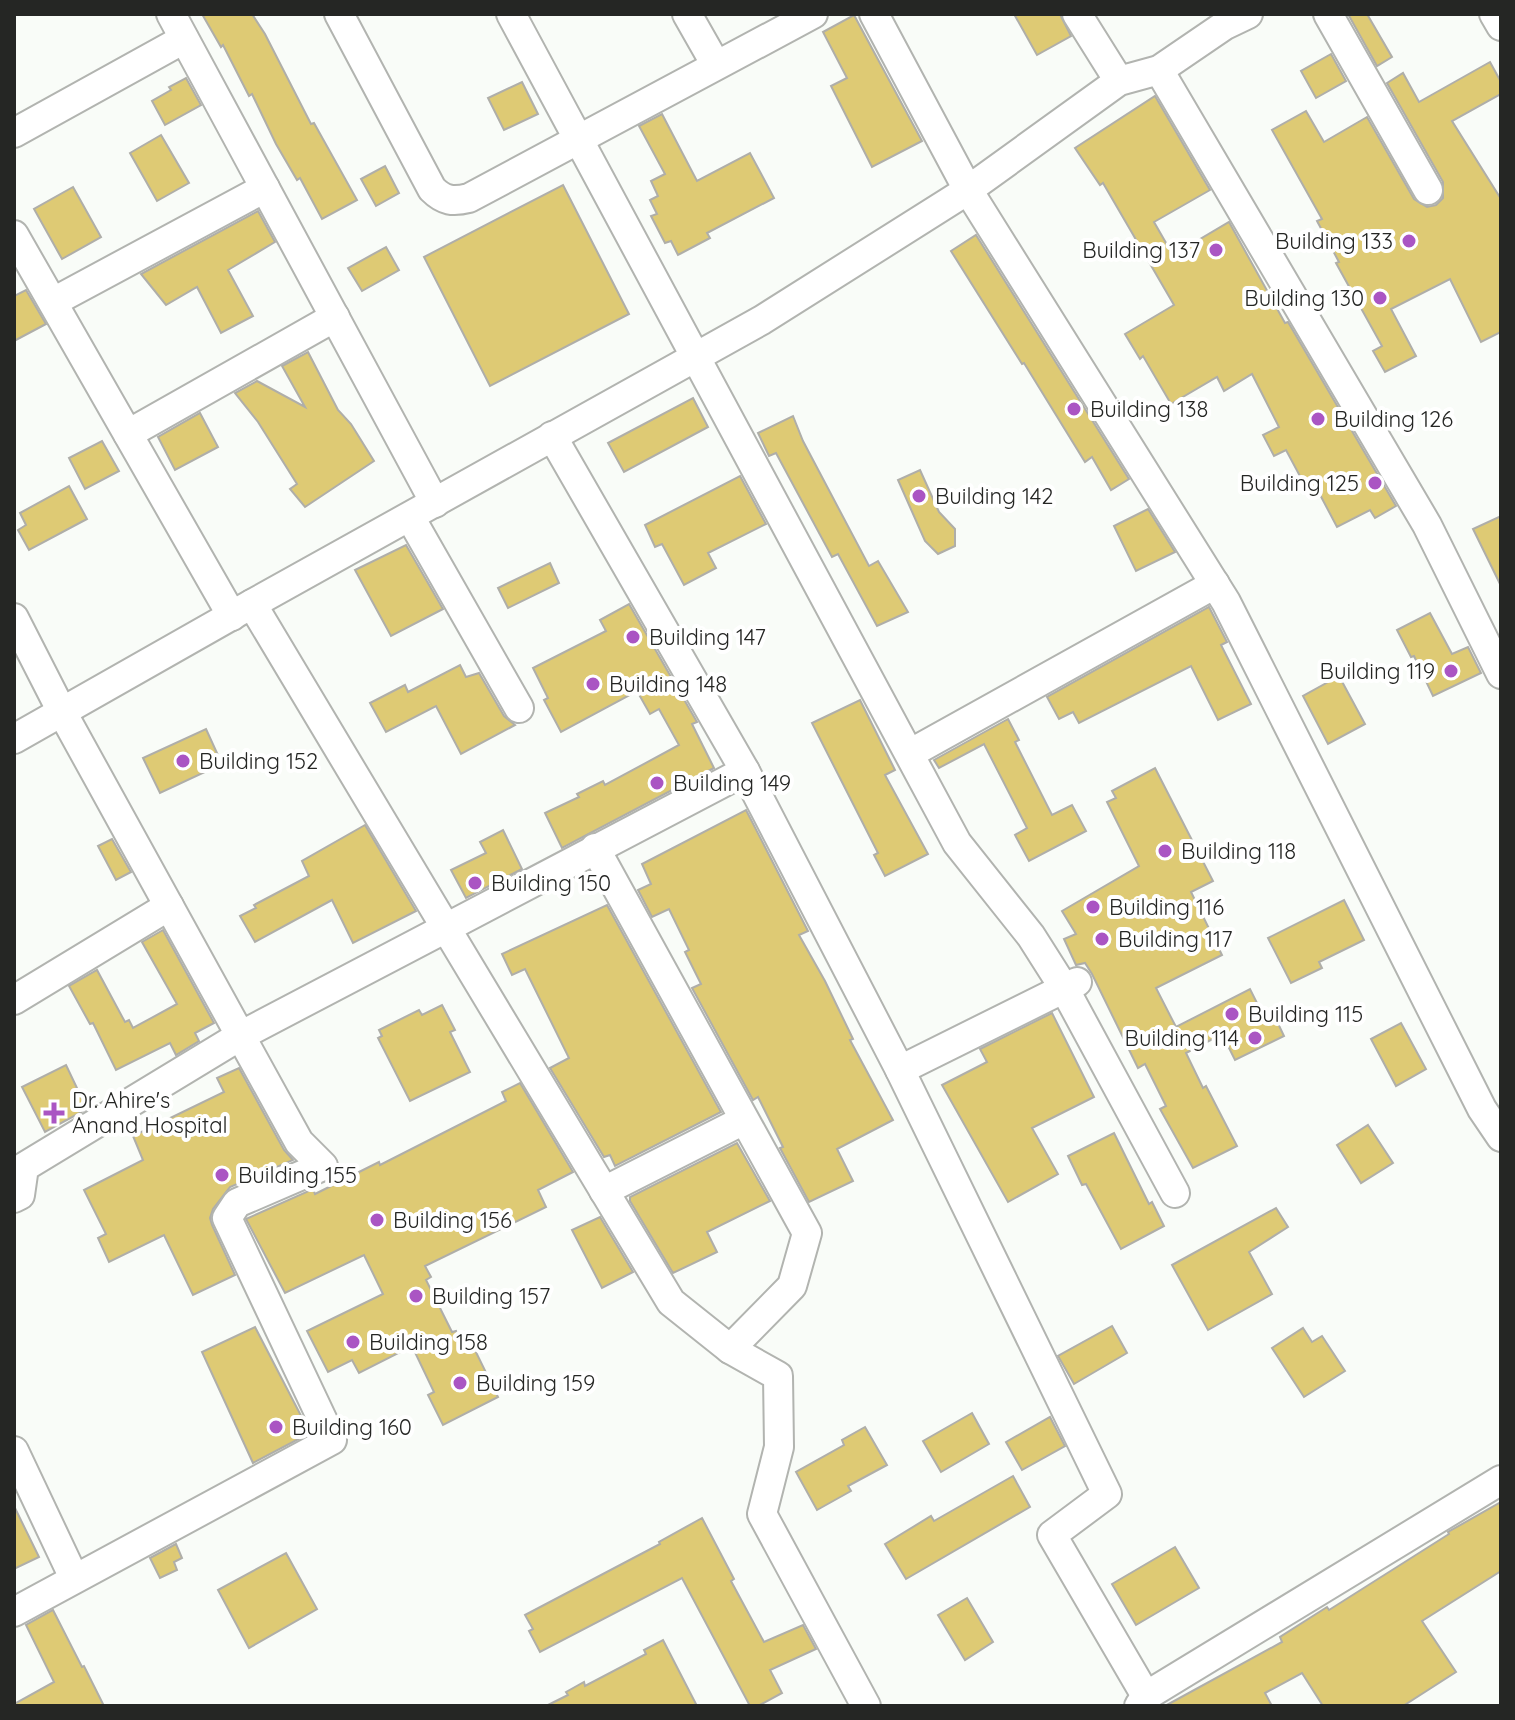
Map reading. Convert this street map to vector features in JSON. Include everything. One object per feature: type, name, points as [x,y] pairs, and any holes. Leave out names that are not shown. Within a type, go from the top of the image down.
[{"type":"street","points":[[339,14],[432,189],[439,197],[457,201],[469,198],[813,14]]},
{"type":"street","points":[[511,14],[957,843],[1070,985],[1175,1193]]},
{"type":"street","points":[[687,14],[716,65]]},
{"type":"street","points":[[874,14],[968,190],[1215,584],[1482,1109],[1501,1137]]},
{"type":"street","points":[[1077,14],[1119,81]]},
{"type":"street","points":[[1328,14],[1428,190]]},
{"type":"street","points":[[1494,14],[1501,26]]},
{"type":"street","points":[[14,739],[762,320],[968,190],[1119,81],[1159,70],[1230,18]]},
{"type":"street","points":[[14,133],[178,26],[435,503]]},
{"type":"street","points":[[1159,70],[1427,525],[1501,674]]},
{"type":"street","points":[[53,302],[265,188]]},
{"type":"street","points":[[14,235],[128,434],[446,928],[671,1302],[730,1349],[778,1376],[779,1447],[762,1514],[866,1706]]},
{"type":"street","points":[[128,434],[335,317]]},
{"type":"street","points":[[552,436],[745,771],[900,1070],[1107,1494],[1052,1535],[1143,1701],[1501,1480]]},
{"type":"street","points":[[410,517],[519,708]]},
{"type":"street","points":[[911,753],[1215,584]]},
{"type":"street","points":[[14,618],[62,712],[299,1142],[323,1166],[237,1203],[227,1218],[332,1440],[14,1612]]},
{"type":"street","points":[[14,1198],[20,1195],[24,1167],[240,1036],[745,771]]},
{"type":"street","points":[[595,848],[807,1233],[792,1286],[730,1349]]},
{"type":"street","points":[[14,1000],[169,906]]},
{"type":"street","points":[[900,1070],[1070,985]]},
{"type":"street","points":[[604,1191],[744,1120]]},
{"type":"street","points":[[14,1451],[74,1578]]},
{"type":"building","points":[[202,14],[252,14],[311,124],[314,123],[357,200],[322,219],[300,178],[297,180],[276,144],[252,94],[249,96],[223,45],[221,47]]},
{"type":"building","points":[[1014,14],[1060,14],[1071,36],[1037,55]]},
{"type":"building","points":[[1348,14],[1367,14],[1392,57],[1377,66]]},
{"type":"building","points":[[854,15],[922,141],[872,167],[831,86],[847,78],[823,32]]},
{"type":"building","points":[[1331,54],[1346,81],[1316,98],[1301,71]]},
{"type":"building","points":[[1490,62],[1501,82],[1501,94],[1452,121],[1501,199],[1501,332],[1481,342],[1450,279],[1391,309],[1416,356],[1385,372],[1373,351],[1382,346],[1336,263],[1339,262],[1317,221],[1322,219],[1272,130],[1306,111],[1324,142],[1367,117],[1414,199],[1427,207],[1436,205],[1443,198],[1443,182],[1387,83],[1403,73],[1419,102]]},
{"type":"building","points":[[186,78],[201,105],[165,125],[152,101]]},
{"type":"building","points":[[522,82],[538,114],[504,130],[488,98]]},
{"type":"building","points":[[1155,96],[1210,190],[1154,222],[1173,255],[1229,222],[1285,323],[1288,322],[1396,506],[1375,518],[1370,510],[1337,527],[1317,489],[1309,493],[1286,450],[1274,456],[1263,435],[1279,427],[1252,374],[1224,391],[1217,377],[1171,404],[1143,356],[1140,359],[1125,334],[1174,305],[1103,183],[1100,185],[1075,148]]},
{"type":"building","points":[[662,114],[697,181],[750,153],[774,198],[707,233],[710,238],[678,255],[671,241],[665,243],[651,216],[657,214],[650,200],[658,196],[651,181],[665,174],[639,126]]},
{"type":"building","points":[[161,135],[189,183],[157,201],[130,153]]},
{"type":"building","points":[[385,166],[399,193],[376,206],[361,179]]},
{"type":"building","points":[[563,185],[629,314],[490,386],[424,257]]},
{"type":"building","points":[[73,187],[101,237],[62,259],[34,209]]},
{"type":"building","points":[[258,211],[275,242],[228,270],[253,316],[221,333],[197,287],[166,305],[141,274]]},
{"type":"building","points":[[976,235],[1129,479],[1111,490],[1092,457],[1085,462],[951,251]]},
{"type":"building","points":[[386,247],[399,270],[362,291],[348,268]]},
{"type":"building","points":[[26,290],[46,324],[14,341],[14,296]]},
{"type":"building","points":[[308,352],[338,410],[351,424],[374,461],[305,507],[290,489],[297,484],[258,422],[235,393],[257,381],[305,407],[282,366]]},
{"type":"building","points":[[693,398],[708,427],[624,472],[608,443]]},
{"type":"building","points":[[200,413],[218,447],[175,470],[158,437]]},
{"type":"building","points":[[793,416],[869,566],[878,561],[908,612],[877,626],[838,554],[832,557],[776,453],[769,456],[758,433]]},
{"type":"building","points":[[102,441],[119,471],[85,489],[69,458]]},
{"type":"building","points":[[920,470],[939,512],[955,529],[955,546],[938,554],[925,541],[898,480]]},
{"type":"building","points":[[740,476],[766,524],[708,553],[716,568],[684,585],[662,544],[655,547],[645,525]]},
{"type":"building","points":[[69,486],[87,519],[29,550],[18,530],[26,525],[20,513]]},
{"type":"building","points":[[1148,509],[1175,552],[1136,571],[1114,526]]},
{"type":"building","points":[[1501,516],[1501,586],[1473,529]]},
{"type":"building","points":[[406,545],[443,609],[391,636],[355,570]]},
{"type":"building","points":[[550,563],[559,583],[508,608],[498,588]]},
{"type":"building","points":[[629,604],[697,722],[692,724],[714,768],[562,848],[545,813],[579,797],[577,794],[603,781],[605,785],[679,745],[659,709],[650,714],[637,691],[561,732],[544,700],[548,698],[533,668],[606,631],[600,620]]},
{"type":"building","points":[[1209,607],[1227,642],[1221,645],[1251,704],[1218,720],[1191,666],[1079,723],[1073,712],[1059,719],[1047,697]]},
{"type":"building","points":[[1430,613],[1452,654],[1468,647],[1481,673],[1433,696],[1414,656],[1411,657],[1397,630]]},
{"type":"building","points":[[460,665],[466,677],[479,673],[504,716],[515,725],[461,754],[436,706],[386,732],[370,703],[405,685],[408,692]]},
{"type":"building","points":[[1339,676],[1365,724],[1328,744],[1303,696]]},
{"type":"building","points":[[860,700],[895,770],[885,775],[928,854],[885,876],[874,855],[878,853],[812,723]]},
{"type":"building","points":[[1008,719],[1019,740],[1015,742],[1052,815],[1072,805],[1086,831],[1029,861],[1015,835],[1027,828],[984,744],[939,768],[934,760]]},
{"type":"building","name":"Building 152","points":[[206,729],[222,764],[160,793],[143,758]]},
{"type":"building","points":[[1155,768],[1213,881],[1191,892],[1222,955],[1156,988],[1176,1027],[1250,989],[1265,1019],[1274,1015],[1284,1036],[1235,1060],[1222,1034],[1186,1053],[1237,1146],[1193,1168],[1160,1109],[1166,1106],[1145,1064],[1138,1068],[1092,974],[1085,963],[1076,965],[1064,939],[1076,934],[1062,911],[1139,866],[1107,802],[1116,798],[1112,791]]},
{"type":"building","points":[[746,810],[808,931],[799,935],[893,1120],[837,1149],[853,1181],[809,1202],[780,1148],[783,1147],[758,1097],[753,1100],[692,988],[701,984],[669,909],[652,917],[638,890],[651,884],[642,864]]},
{"type":"building","points":[[365,825],[416,911],[353,943],[332,900],[255,942],[240,916],[256,908],[254,905],[309,876],[302,861]]},
{"type":"building","points":[[503,830],[522,869],[466,898],[451,870],[486,853],[480,842]]},
{"type":"building","points":[[112,839],[131,872],[116,880],[98,846]]},
{"type":"building","points":[[1344,900],[1364,940],[1319,962],[1322,968],[1291,983],[1268,938]]},
{"type":"building","points":[[607,905],[721,1112],[615,1166],[610,1155],[604,1157],[550,1068],[569,1058],[525,969],[512,975],[502,954]]},
{"type":"building","points":[[163,930],[214,1023],[195,1033],[199,1041],[176,1055],[170,1043],[116,1070],[93,1023],[90,1024],[69,986],[97,970],[125,1022],[129,1020],[133,1028],[177,1004],[142,942]]},
{"type":"building","points":[[442,1005],[455,1030],[450,1032],[470,1072],[410,1101],[378,1038],[382,1036],[379,1030],[419,1010],[422,1015]]},
{"type":"building","points":[[1052,1013],[1094,1097],[1032,1128],[1058,1174],[1008,1202],[942,1085],[987,1062],[980,1049]]},
{"type":"building","points":[[1401,1023],[1426,1069],[1396,1086],[1371,1039]]},
{"type":"building","points":[[66,1065],[87,1109],[45,1132],[22,1087]]},
{"type":"building","points":[[239,1068],[284,1150],[293,1160],[230,1187],[213,1209],[210,1218],[212,1225],[235,1275],[193,1295],[164,1235],[109,1262],[98,1238],[106,1234],[84,1190],[143,1160],[133,1136],[224,1092],[217,1078]]},
{"type":"building","points":[[520,1083],[573,1172],[538,1190],[546,1207],[425,1266],[431,1277],[426,1280],[452,1332],[456,1331],[466,1352],[474,1348],[498,1397],[443,1425],[428,1395],[434,1392],[412,1346],[359,1373],[352,1360],[328,1372],[307,1331],[383,1294],[364,1255],[285,1293],[246,1219],[313,1189],[315,1194],[379,1162],[380,1165],[506,1101],[502,1092]]},
{"type":"building","points":[[1368,1125],[1393,1163],[1361,1183],[1337,1145]]},
{"type":"building","points":[[1114,1133],[1149,1204],[1152,1202],[1164,1226],[1121,1249],[1068,1156]]},
{"type":"building","points":[[737,1143],[770,1201],[707,1232],[717,1252],[673,1273],[630,1197]]},
{"type":"building","points":[[1276,1208],[1288,1227],[1249,1252],[1272,1294],[1208,1330],[1172,1265]]},
{"type":"building","points":[[600,1217],[633,1272],[602,1288],[572,1230]]},
{"type":"building","points":[[1112,1326],[1127,1353],[1074,1384],[1058,1356]]},
{"type":"building","points":[[255,1327],[310,1433],[253,1463],[202,1352]]},
{"type":"building","points":[[1303,1328],[1312,1342],[1322,1336],[1345,1371],[1304,1397],[1272,1348]]},
{"type":"building","points":[[972,1413],[989,1444],[941,1472],[923,1441]]},
{"type":"building","points":[[1050,1417],[1065,1446],[1022,1470],[1006,1442]]},
{"type":"building","points":[[865,1427],[887,1465],[848,1486],[851,1491],[817,1510],[796,1472],[844,1445],[842,1440]]},
{"type":"building","points":[[1013,1476],[1030,1507],[906,1579],[885,1544],[931,1516],[934,1521]]},
{"type":"building","points":[[1501,1502],[1501,1571],[1422,1621],[1456,1672],[1403,1706],[1323,1706],[1302,1673],[1265,1693],[1272,1706],[1165,1706],[1282,1642],[1280,1637],[1327,1607],[1329,1610],[1448,1532]]},
{"type":"building","points":[[14,1506],[39,1557],[14,1569]]},
{"type":"building","points":[[702,1518],[764,1642],[803,1625],[816,1649],[770,1670],[782,1693],[758,1706],[750,1706],[682,1578],[540,1652],[525,1615],[660,1544]]},
{"type":"building","points":[[176,1544],[182,1558],[174,1562],[177,1570],[160,1578],[150,1558]]},
{"type":"building","points":[[1175,1547],[1199,1588],[1136,1625],[1112,1584]]},
{"type":"building","points":[[286,1553],[317,1609],[249,1648],[218,1590]]},
{"type":"building","points":[[967,1598],[993,1642],[965,1660],[938,1615]]},
{"type":"building","points":[[53,1610],[104,1706],[14,1706],[54,1682],[26,1625]]},
{"type":"building","points":[[663,1640],[697,1706],[546,1706],[568,1695],[566,1692],[584,1682],[585,1686],[646,1654],[644,1650]]},
{"type":"place","name":"Building 133","points":[[1409,241]]},
{"type":"place","name":"Building 137","points":[[1216,250]]},
{"type":"place","name":"Building 130","points":[[1380,298]]},
{"type":"place","name":"Building 138","points":[[1074,409]]},
{"type":"place","name":"Building 126","points":[[1318,419]]},
{"type":"place","name":"Building 125","points":[[1375,483]]},
{"type":"place","name":"Building 142","points":[[919,496]]},
{"type":"place","name":"Building 147","points":[[633,637]]},
{"type":"place","name":"Building 119","points":[[1451,671]]},
{"type":"place","name":"Building 148","points":[[593,684]]},
{"type":"place","name":"Building 152","points":[[183,761]]},
{"type":"place","name":"Building 149","points":[[657,783]]},
{"type":"place","name":"Building 118","points":[[1165,851]]},
{"type":"place","name":"Building 150","points":[[475,883]]},
{"type":"place","name":"Building 116","points":[[1093,907]]},
{"type":"place","name":"Building 117","points":[[1102,939]]},
{"type":"place","name":"Building 115","points":[[1232,1014]]},
{"type":"place","name":"Building 114","points":[[1255,1038]]},
{"type":"place","name":"Dr. Ahire's Anand Hospital","points":[[54,1113]]},
{"type":"place","name":"Building 155","points":[[222,1175]]},
{"type":"place","name":"Building 156","points":[[377,1220]]},
{"type":"place","name":"Building 157","points":[[416,1296]]},
{"type":"place","name":"Building 158","points":[[353,1342]]},
{"type":"place","name":"Building 159","points":[[460,1383]]},
{"type":"place","name":"Building 160","points":[[276,1427]]}]
